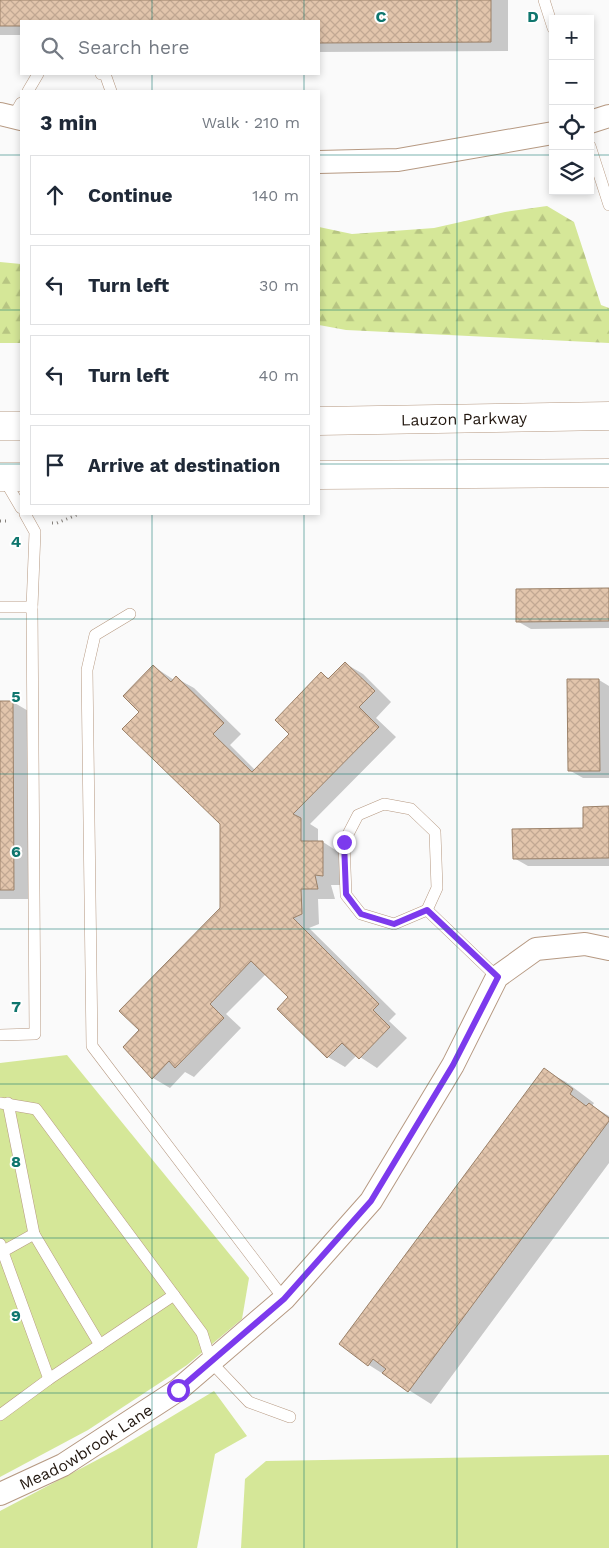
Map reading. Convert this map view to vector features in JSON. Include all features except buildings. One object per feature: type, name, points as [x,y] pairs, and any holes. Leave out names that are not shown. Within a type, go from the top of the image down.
[{"type":"main road","name":"Lauzon Parkway","points":[[320,421],[609,416]]},
{"type":"main road","points":[[0,426],[20,426]]},
{"type":"main road","points":[[320,475],[609,473]]},
{"type":"street","points":[[594,121],[609,116]]},
{"type":"street","points":[[320,162],[398,160],[549,134]]},
{"type":"street","name":"Meadowbrook Lane","points":[[0,1494],[63,1465],[178,1390],[284,1299],[371,1201],[453,1065],[498,977],[536,949],[585,944],[609,949]]},
{"type":"lane","points":[[544,0],[549,16]]},
{"type":"lane","points":[[29,90],[37,75]]},
{"type":"lane","points":[[105,75],[111,90]]},
{"type":"lane","points":[[591,150],[609,205]]},
{"type":"lane","points":[[8,477],[20,506]]},
{"type":"lane","points":[[0,1036],[35,1034],[32,607],[35,532],[26,515]]},
{"type":"lane","points":[[0,607],[32,607]]},
{"type":"lane","points":[[130,614],[95,635],[87,670],[92,1046],[284,1299]]},
{"type":"lane","points":[[384,804],[411,809],[435,832],[437,888],[427,910],[394,924],[361,914],[346,894],[344,842],[358,815],[384,804]]},
{"type":"lane","points":[[427,910],[498,977]]},
{"type":"lane","points":[[100,1345],[34,1234],[4,1103],[36,1108],[202,1333],[211,1362],[249,1402],[290,1417]]},
{"type":"lane","points":[[34,1234],[1,1250],[49,1379]]},
{"type":"lane","points":[[0,1415],[49,1379],[174,1295]]},
{"type":"path","points":[[49,522],[57,523],[77,515]]},
{"type":"path","points":[[0,521],[6,520]]},
{"type":"green space","points":[[547,206],[574,222],[601,305],[609,308],[609,343],[346,330],[320,325],[320,227],[352,234],[434,228],[505,212]]},
{"type":"green space","points":[[0,262],[20,264],[20,343],[0,343]]},
{"type":"green space","points":[[67,1055],[249,1278],[242,1319],[187,1365],[88,1430],[0,1477],[0,1063]]},
{"type":"green space","points":[[214,1391],[247,1436],[215,1454],[197,1548],[0,1548],[0,1511],[116,1450]]},
{"type":"green space","points":[[609,1455],[609,1548],[241,1548],[245,1479],[266,1461]]},
{"type":"route","points":[[178,1390],[284,1299],[371,1201],[453,1065],[498,977],[427,910],[394,924],[361,914],[346,894],[344,842]]}]
